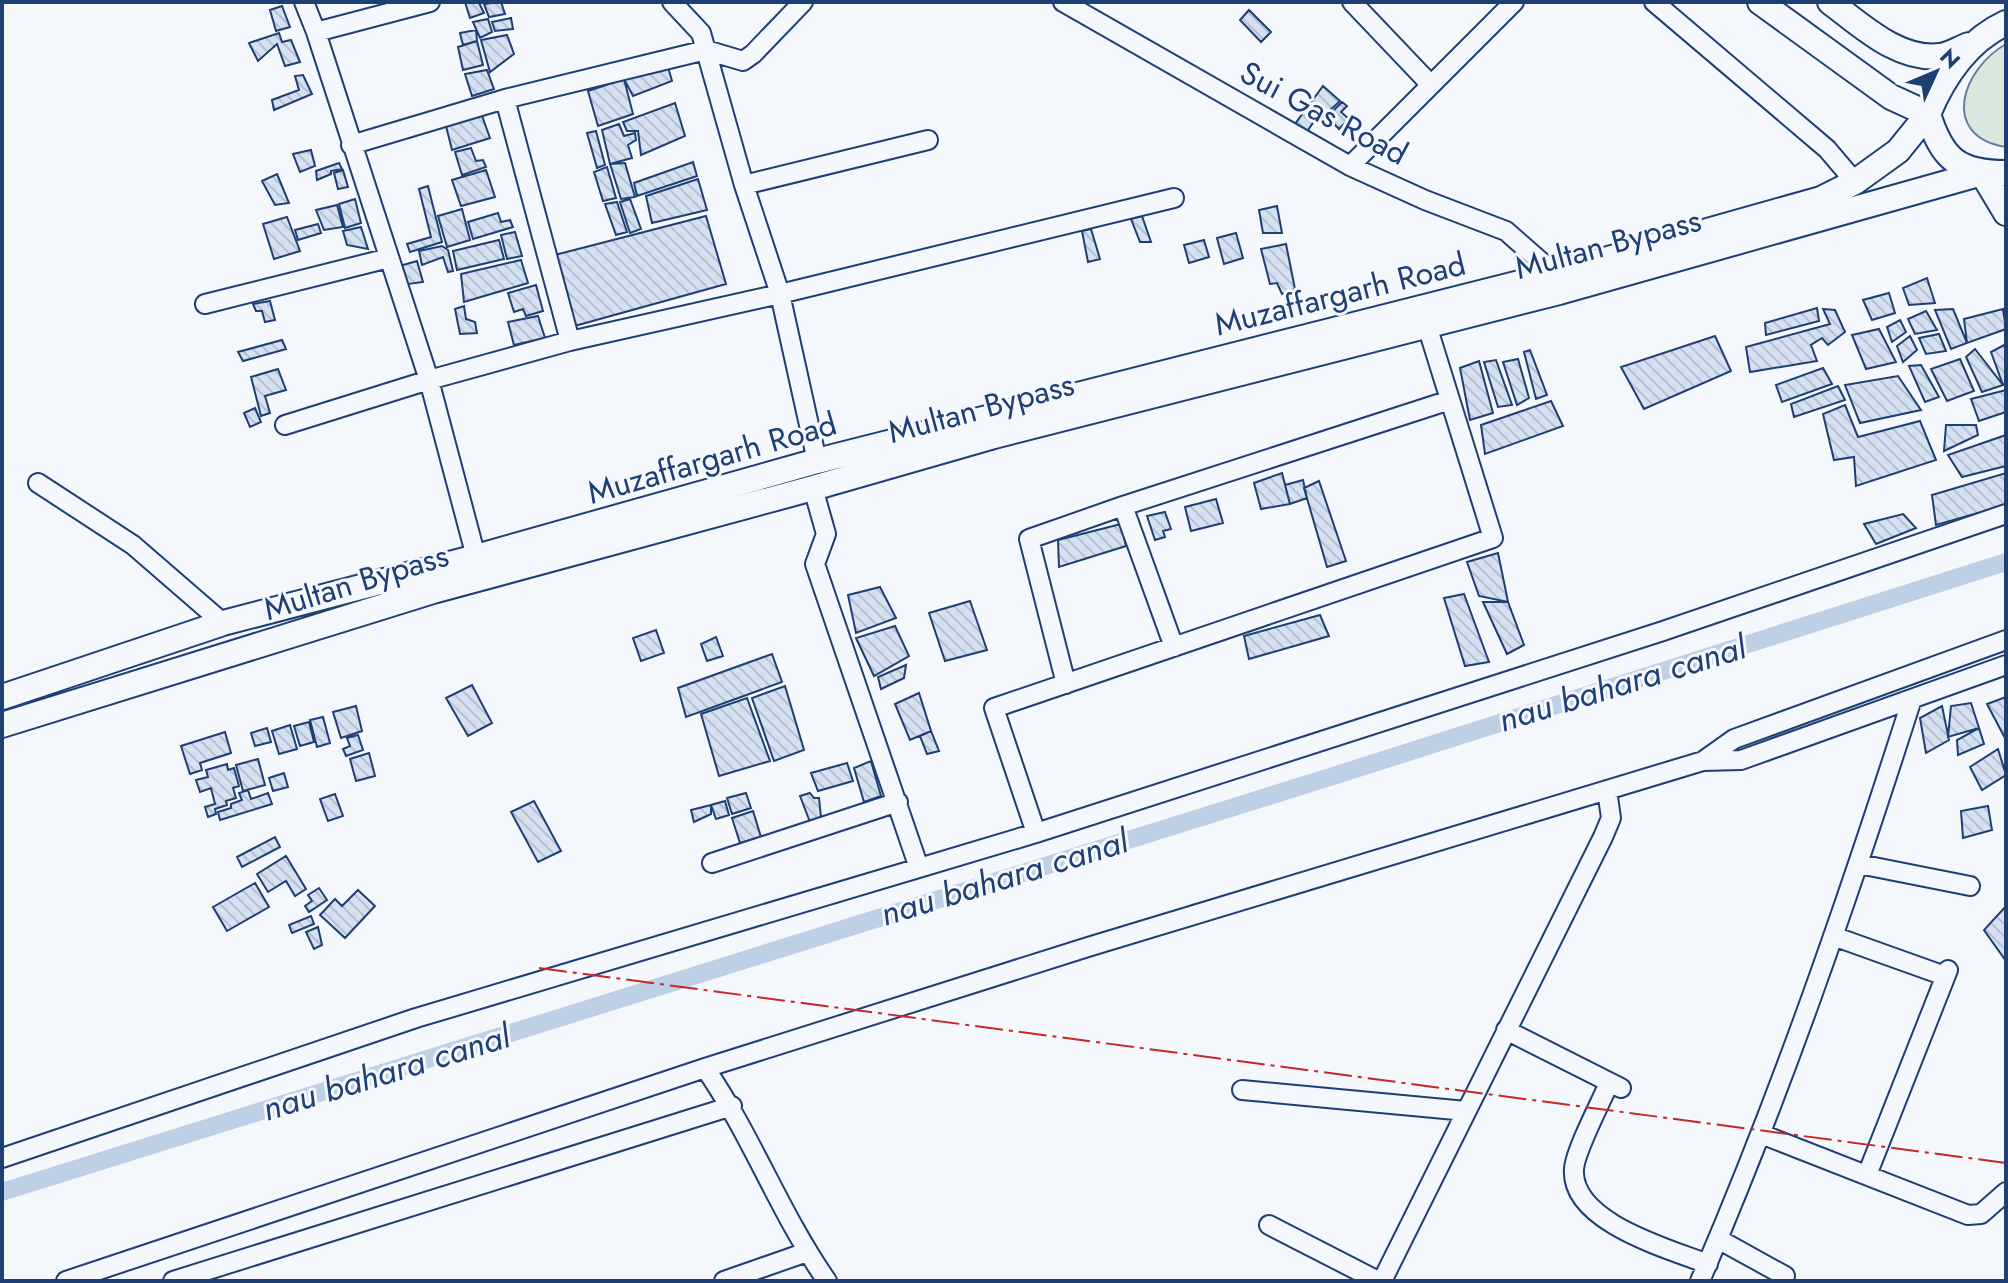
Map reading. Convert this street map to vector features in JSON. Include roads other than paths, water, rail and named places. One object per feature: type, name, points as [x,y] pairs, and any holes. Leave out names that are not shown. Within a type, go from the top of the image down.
[{"type":"main road","points":[[1760,2],[1891,97],[1928,114],[1936,140],[1955,162],[1994,173],[2006,213]]},
{"type":"main road","points":[[1830,2],[1884,41],[1911,54],[1941,56],[1972,44],[2004,20]]},
{"type":"main road","name":"Muzaffargarh Road","points":[[2,697],[223,623],[476,557],[817,461],[1424,315],[1555,274],[1821,199],[1855,182],[1898,151],[1928,114],[1952,69],[1972,44]]},
{"type":"main road","name":"Multan Bypass","points":[[2,725],[433,591],[813,488],[1424,315],[1559,292],[1994,173]]},
{"type":"street","points":[[304,2],[429,380],[476,557]]},
{"type":"street","points":[[316,32],[430,2]]},
{"type":"street","points":[[672,2],[701,33],[744,185],[780,294],[817,461]]},
{"type":"street","points":[[351,145],[505,99],[706,50],[743,61],[803,2]]},
{"type":"street","name":"Sui Gas Road","points":[[1063,2],[1350,166],[1425,200],[1506,231],[1555,274]]},
{"type":"street","points":[[1352,2],[1431,85]]},
{"type":"street","points":[[1350,166],[1514,2]]},
{"type":"street","points":[[1654,2],[1827,149],[1855,182]]},
{"type":"street","points":[[505,99],[570,341]]},
{"type":"street","points":[[744,185],[928,140]]},
{"type":"street","points":[[285,425],[429,380],[570,341],[780,294],[1174,198]]},
{"type":"street","points":[[205,304],[389,258]]},
{"type":"street","points":[[1036,833],[994,708],[1493,538],[1424,315]]},
{"type":"street","points":[[1066,684],[1029,539],[1450,400]]},
{"type":"street","points":[[38,483],[133,545],[223,623]]},
{"type":"street","points":[[813,488],[826,534],[815,564],[919,868]]},
{"type":"street","points":[[1123,506],[1174,647]]},
{"type":"street","points":[[2,1158],[416,1018],[1036,833],[1633,641],[2006,514]]},
{"type":"street","points":[[66,1281],[705,1068],[1088,947],[1703,761],[1741,760],[2005,666],[2002,641],[1734,739],[1703,761]]},
{"type":"street","points":[[1506,1030],[1615,1086],[1574,1165],[1578,1194],[1623,1231],[1703,1276],[1761,1134],[1833,936],[1912,699]]},
{"type":"street","points":[[1269,1225],[1380,1281],[1607,827],[1611,818],[1607,790]]},
{"type":"street","points":[[712,863],[898,802]]},
{"type":"street","points":[[1859,864],[1970,886]]},
{"type":"street","points":[[1833,936],[1946,973],[1867,1175]]},
{"type":"street","points":[[705,1068],[732,1106],[807,1252],[827,1281]]},
{"type":"street","points":[[1242,1090],[1466,1111]]},
{"type":"street","points":[[173,1281],[732,1106]]},
{"type":"street","points":[[1761,1134],[1968,1215],[1981,1214],[2006,1192]]},
{"type":"street","points":[[1718,1239],[1785,1276]]},
{"type":"street","points":[[724,1281],[807,1252]]},
{"type":"waterway","name":"nau bahara canal","points":[[2,1192],[2006,562]]}]
